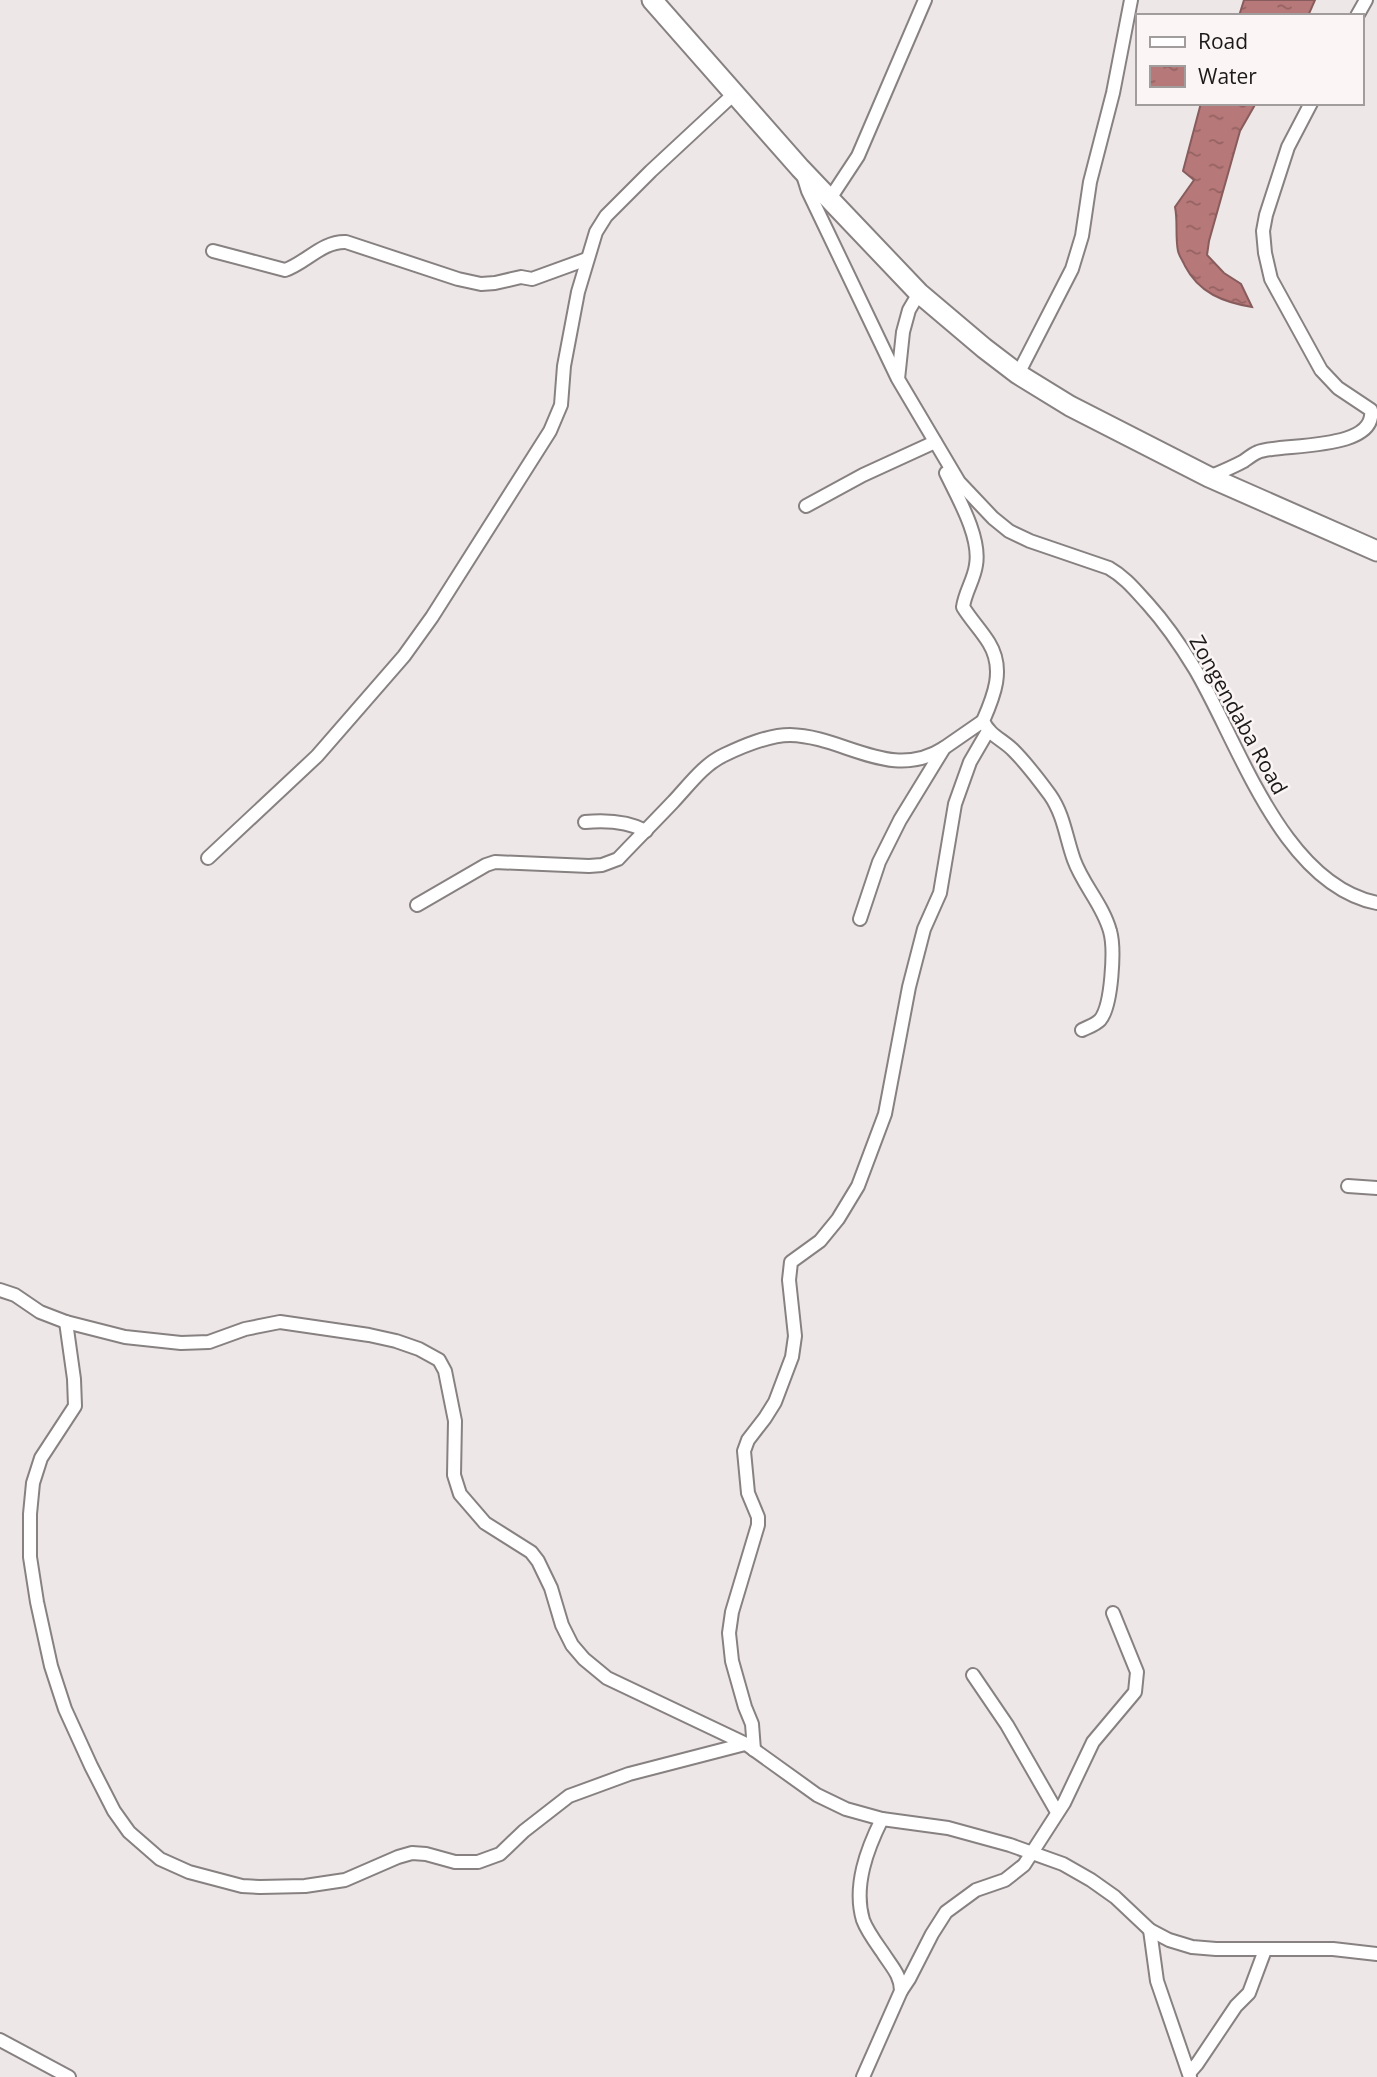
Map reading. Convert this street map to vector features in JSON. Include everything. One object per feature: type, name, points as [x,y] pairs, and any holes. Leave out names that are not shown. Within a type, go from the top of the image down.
[{"type":"highway","points":[[652,0],[800,168],[919,293],[1018,374],[1070,406],[1209,477],[1377,551]]},
{"type":"street","points":[[830,200],[858,156],[925,0]]},
{"type":"street","points":[[1018,374],[1072,270],[1079,247],[1090,183],[1113,93],[1131,0]]},
{"type":"street","points":[[208,858],[317,756],[404,656],[438,607],[550,430],[561,405],[564,366],[578,292],[596,232],[606,216],[651,171],[735,93]]},
{"type":"street","points":[[1209,477],[1258,452],[1323,445],[1350,438],[1362,431],[1372,416],[1371,410],[1338,388],[1321,370],[1271,279],[1265,253],[1263,230],[1266,215],[1288,147],[1310,105]]},
{"type":"street","name":"Zongendaba Road","points":[[800,168],[808,191],[898,379],[959,482],[1009,531],[1121,574],[1159,617],[1195,670],[1278,827],[1298,852],[1323,875],[1344,891],[1377,903]]},
{"type":"street","points":[[213,251],[285,270],[324,247],[338,242],[458,279],[488,284],[513,278],[541,276],[587,259]]},
{"type":"street","points":[[898,379],[909,310],[919,293]]},
{"type":"street","points":[[806,506],[863,475],[935,442]]},
{"type":"street","points":[[750,1747],[752,1724],[729,1644],[732,1612],[758,1525],[758,1517],[748,1493],[745,1445],[775,1402],[792,1357],[795,1336],[789,1280],[792,1262],[820,1241],[845,1208],[858,1186],[885,1114],[909,987],[924,929],[940,894],[956,804],[994,695],[998,667],[990,645],[963,607],[964,595],[976,564],[974,536],[943,467],[942,456]]},
{"type":"street","points":[[1235,489],[1242,462]]},
{"type":"street","points":[[417,905],[495,862],[589,866],[618,859],[702,770],[721,757],[756,742],[794,735],[828,742],[878,759],[909,761],[926,757],[985,726]]},
{"type":"street","points":[[985,726],[1013,750],[1051,797],[1060,812],[1074,860],[1082,878],[1095,896],[1110,930],[1112,959],[1105,1009],[1098,1022],[1082,1030]]},
{"type":"street","points":[[860,919],[886,847],[944,748]]},
{"type":"street","points":[[585,822],[606,821],[634,825],[646,831]]},
{"type":"street","points":[[1348,1186],[1377,1188]]},
{"type":"street","points":[[0,1290],[15,1295],[40,1312],[66,1322],[124,1337],[180,1343],[209,1342],[245,1329],[280,1322],[396,1341],[419,1349],[439,1360],[445,1371],[456,1440],[454,1475],[460,1494],[485,1523],[531,1552],[551,1588],[562,1625],[572,1645],[584,1660],[607,1678],[631,1691],[670,1706],[750,1747],[817,1796],[846,1809],[882,1819],[948,1828],[1063,1864],[1115,1896],[1150,1930],[1169,1940],[1192,1947],[1216,1949],[1333,1949],[1377,1954]]},
{"type":"street","points":[[66,1322],[75,1406],[41,1458],[33,1483],[30,1557],[37,1602],[61,1698],[91,1766],[114,1811],[129,1832],[160,1858],[188,1872],[242,1886],[260,1887],[306,1886],[345,1880],[412,1853],[455,1862],[478,1862],[500,1854],[569,1796],[629,1774],[750,1747]]},
{"type":"street","points":[[863,2077],[901,1991],[946,1912],[976,1890],[1004,1880],[1024,1866],[1064,1803],[1093,1742],[1135,1692],[1138,1672],[1113,1613]]},
{"type":"street","points":[[973,1675],[1007,1725],[1057,1812]]},
{"type":"street","points":[[882,1819],[866,1853],[860,1907],[864,1922],[900,1979],[901,1991]]},
{"type":"street","points":[[1150,1930],[1157,1981],[1190,2075]]},
{"type":"street","points":[[1190,2075],[1236,2006],[1249,1993],[1265,1950]]},
{"type":"street","points":[[0,2040],[69,2077]]},
{"type":"water","points":[[1244,0],[1315,0],[1309,14],[1240,14]]},
{"type":"water","points":[[1200,105],[1255,105],[1240,131],[1207,255],[1224,273],[1241,284],[1252,307],[1213,295],[1197,283],[1185,266],[1178,251],[1175,207],[1194,180],[1183,171]]}]
